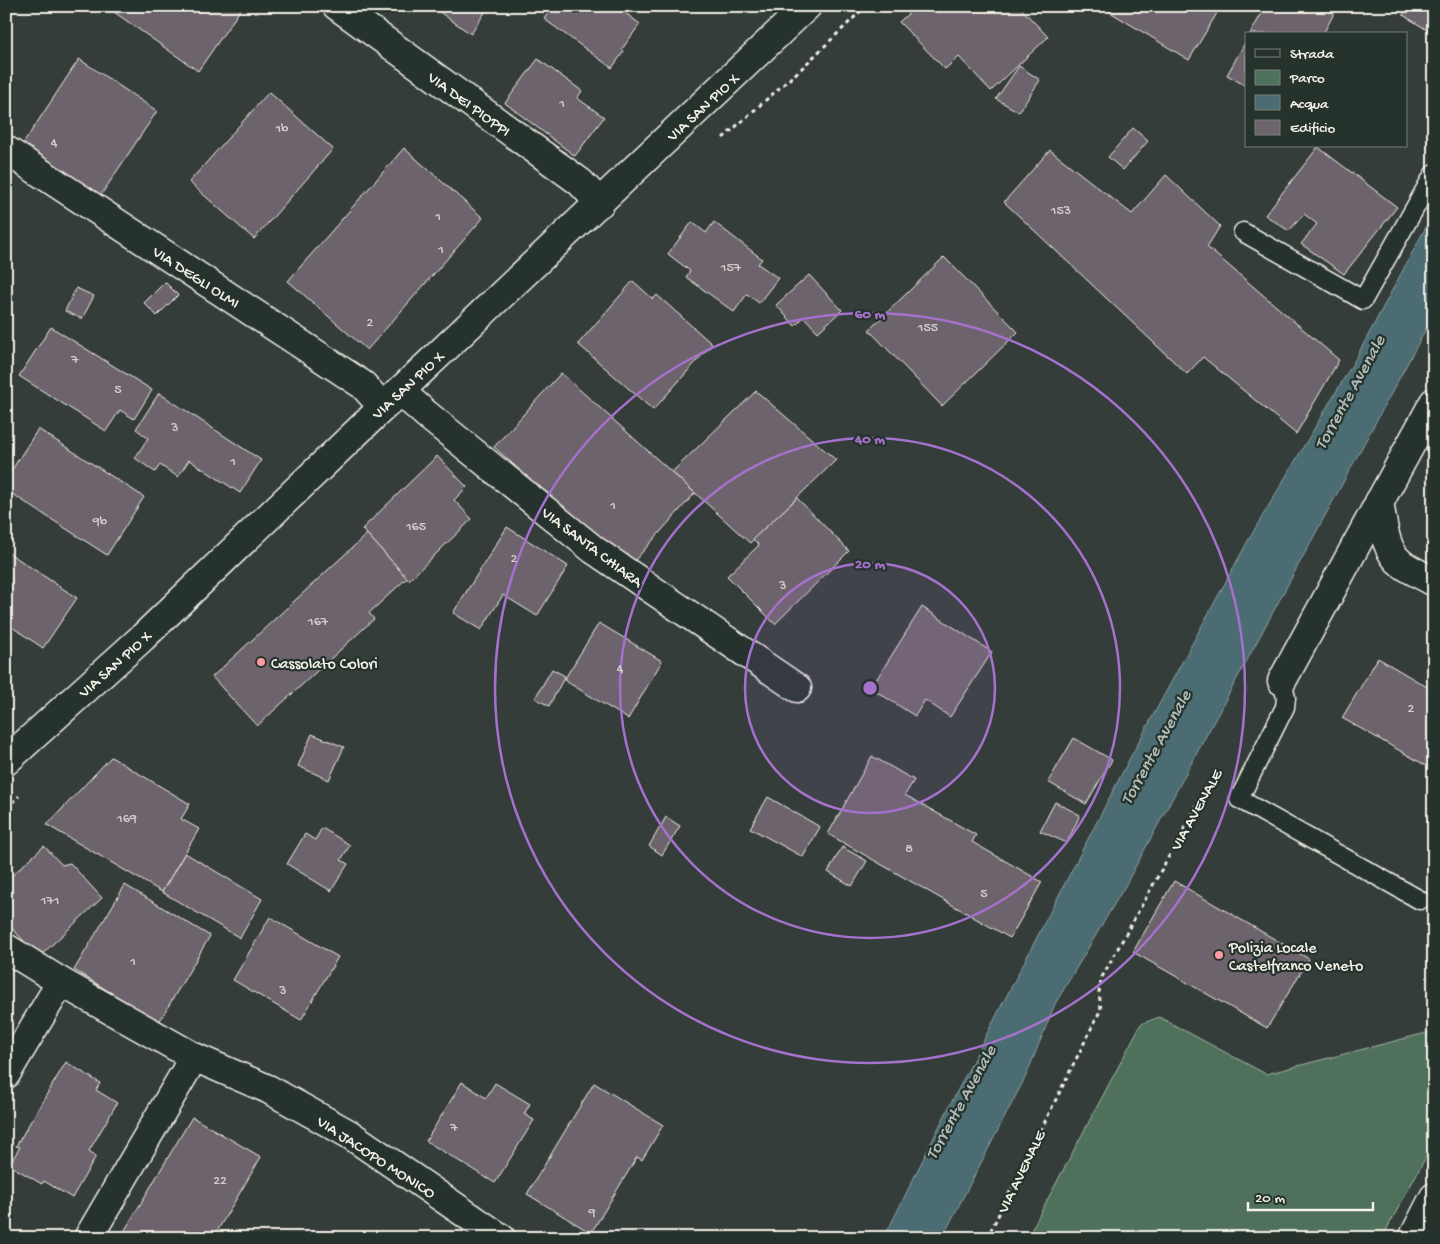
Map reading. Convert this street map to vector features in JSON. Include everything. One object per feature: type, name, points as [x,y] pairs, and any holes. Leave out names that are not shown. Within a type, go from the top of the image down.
[{"type":"street","name":"VIA DEI PIOPPI","points":[[337,6],[580,182],[600,202]]},
{"type":"street","name":"VIA SAN PIO X","points":[[6,761],[142,637],[807,6]]},
{"type":"street","name":"VIA DEGLI OLMI","points":[[6,150],[362,385],[391,399]]},
{"type":"street","name":"VIA SANTA CHIARA","points":[[391,399],[426,414],[594,550],[797,688]]},
{"type":"street","points":[[1282,680],[1434,402]]},
{"type":"street","points":[[1379,502],[1385,535],[1391,551],[1401,563],[1434,582]]},
{"type":"street","name":"VIA JACOPO MONICO","points":[[6,948],[61,982],[194,1057],[268,1089],[349,1134],[501,1238]]},
{"type":"street","points":[[6,1074],[61,982]]},
{"type":"street","points":[[88,1238],[194,1057]]},
{"type":"street","points":[[1412,1238],[1434,1197]]},
{"type":"lane","points":[[1243,232],[1363,300],[1434,174]]},
{"type":"lane","points":[[1282,680],[1286,698],[1285,707],[1239,799],[1420,900]]},
{"type":"path","name":"VIA AVENALE","points":[[987,1238],[1101,1009],[1098,992],[1102,977],[1211,780]]},
{"type":"green space","points":[[1159,1017],[1266,1074],[1434,1031],[1434,1142],[1382,1238],[1027,1238],[1141,1024]]},
{"type":"water","name":"Torrente Avenale","points":[[1434,212],[1434,314],[1125,886],[1055,1004],[1026,1076],[942,1238],[884,1238],[949,1107],[1130,758],[1249,539],[1356,358]]},
{"type":"building","points":[[118,6],[243,6],[198,71],[114,12]]},
{"type":"building","points":[[431,6],[489,6],[471,34]]},
{"type":"building","points":[[553,6],[616,6],[640,24],[622,49],[624,51],[612,68],[544,19]]},
{"type":"building","points":[[917,6],[1019,6],[1048,37],[991,91],[959,57],[945,69],[899,22]]},
{"type":"building","points":[[1107,6],[1216,6],[1220,8],[1189,60],[1105,9]]},
{"type":"building","points":[[1266,6],[1338,6],[1324,32],[1251,32]]},
{"type":"building","points":[[1408,6],[1434,6],[1434,34],[1403,15]]},
{"type":"building","points":[[1245,43],[1245,85],[1227,75]]},
{"type":"building","points":[[79,59],[157,111],[99,198],[21,147]]},
{"type":"building","points":[[538,59],[582,91],[577,98],[604,117],[575,156],[505,103]]},
{"type":"building","points":[[1019,66],[1040,80],[1019,112],[996,99]]},
{"type":"building","points":[[269,92],[333,149],[254,239],[189,182]]},
{"type":"building","points":[[1133,128],[1148,141],[1123,170],[1108,157]]},
{"type":"building","points":[[404,148],[483,218],[367,350],[288,281]]},
{"type":"building","points":[[1317,148],[1397,207],[1344,274],[1301,244],[1317,224],[1304,214],[1289,231],[1265,215]]},
{"type":"building","points":[[1050,150],[1132,214],[1166,175],[1220,226],[1207,247],[1339,360],[1296,434],[1203,357],[1187,374],[1004,202]]},
{"type":"building","points":[[692,222],[706,233],[714,222],[762,259],[758,264],[778,278],[759,303],[747,294],[734,312],[686,277],[690,271],[668,254]]},
{"type":"building","points":[[944,257],[1018,332],[942,406],[869,330]]},
{"type":"building","points":[[809,275],[842,310],[818,332],[804,317],[795,326],[776,305]]},
{"type":"building","points":[[633,281],[653,299],[657,295],[712,344],[653,410],[578,344]]},
{"type":"building","points":[[165,282],[178,295],[157,316],[144,303]]},
{"type":"building","points":[[76,288],[94,296],[82,319],[65,311]]},
{"type":"building","points":[[51,327],[152,390],[134,419],[120,410],[106,431],[19,376]]},
{"type":"building","points":[[561,373],[695,493],[628,568],[494,447]]},
{"type":"building","points":[[756,391],[836,460],[750,543],[672,472]]},
{"type":"building","points":[[159,393],[261,460],[240,493],[189,460],[178,477],[160,465],[155,472],[135,458],[148,438],[136,429]]},
{"type":"building","points":[[38,429],[144,497],[107,555],[6,490],[6,479]]},
{"type":"building","points":[[437,456],[467,487],[454,500],[472,519],[409,580],[362,529]]},
{"type":"building","points":[[797,498],[849,551],[775,624],[727,576],[759,545],[753,539]]},
{"type":"building","points":[[507,527],[568,566],[537,616],[503,595],[481,630],[453,613]]},
{"type":"building","points":[[367,534],[407,578],[369,613],[374,619],[257,726],[212,677]]},
{"type":"building","points":[[6,551],[77,598],[43,648],[6,623]]},
{"type":"building","points":[[922,607],[992,652],[950,717],[925,700],[915,716],[871,688]]},
{"type":"building","points":[[599,623],[662,661],[628,719],[564,680]]},
{"type":"building","points":[[1378,658],[1434,691],[1434,770],[1342,718]]},
{"type":"building","points":[[552,669],[565,676],[549,706],[535,698]]},
{"type":"building","points":[[312,734],[344,747],[329,780],[298,766]]},
{"type":"building","points":[[1074,738],[1112,760],[1086,804],[1048,782]]},
{"type":"building","points":[[872,756],[914,780],[905,795],[976,835],[972,842],[1042,882],[1010,938],[828,834]]},
{"type":"building","points":[[111,757],[190,804],[181,819],[199,829],[162,892],[47,825]]},
{"type":"building","points":[[768,797],[820,827],[803,857],[750,828]]},
{"type":"building","points":[[1055,802],[1080,815],[1067,843],[1040,831]]},
{"type":"building","points":[[666,817],[680,826],[662,855],[649,846]]},
{"type":"building","points":[[322,828],[350,845],[341,860],[348,864],[331,891],[287,864],[305,834],[315,840]]},
{"type":"building","points":[[44,846],[62,865],[70,863],[102,898],[39,957],[6,922],[6,881]]},
{"type":"building","points":[[842,847],[867,861],[852,886],[828,872]]},
{"type":"building","points":[[185,853],[262,899],[240,938],[162,892]]},
{"type":"building","points":[[1174,881],[1309,959],[1267,1028],[1133,952]]},
{"type":"building","points":[[125,885],[210,936],[159,1022],[74,970]]},
{"type":"building","points":[[270,917],[338,957],[301,1020],[233,980]]},
{"type":"building","points":[[66,1062],[100,1083],[96,1090],[117,1103],[89,1151],[96,1156],[72,1198],[44,1181],[42,1184],[9,1165],[20,1147],[16,1146]]},
{"type":"building","points":[[462,1082],[486,1098],[495,1083],[530,1104],[524,1114],[534,1120],[495,1183],[426,1141]]},
{"type":"building","points":[[594,1083],[663,1125],[642,1160],[637,1157],[591,1233],[527,1194]]},
{"type":"building","points":[[192,1117],[261,1157],[213,1238],[127,1238],[122,1235]]},
{"type":"place","name":"Cassolato Colori","points":[[261,662]]},
{"type":"place","name":"Polizia Locale Castelfranco Veneto","points":[[1219,955]]}]
